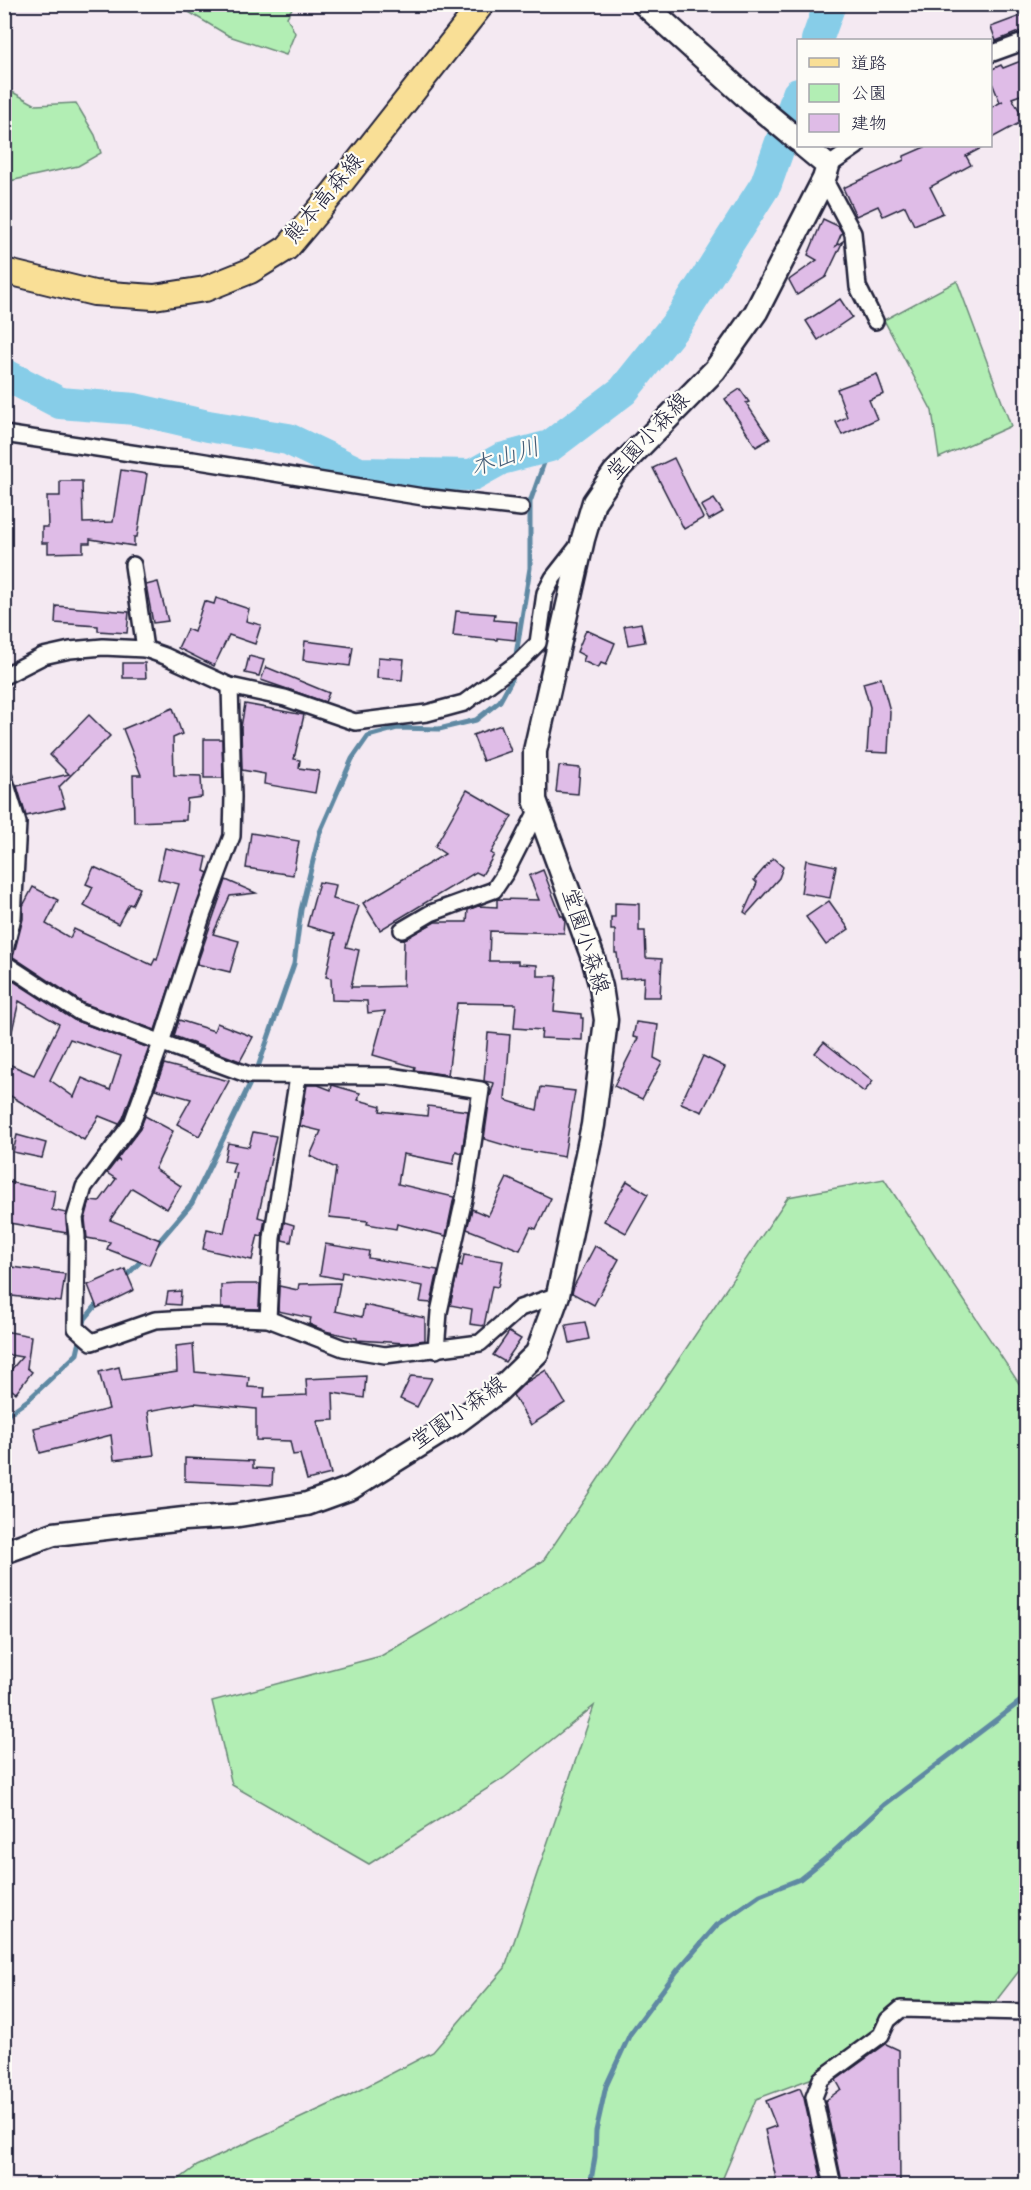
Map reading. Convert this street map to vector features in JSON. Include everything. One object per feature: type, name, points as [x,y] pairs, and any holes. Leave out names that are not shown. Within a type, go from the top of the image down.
[{"type":"main road","name":"熊本高森線","points":[[4,271],[94,293],[154,297],[205,289],[250,272],[287,248],[482,4]]},
{"type":"main road","points":[[644,4],[797,139]]},
{"type":"main road","points":[[804,147],[826,173]]},
{"type":"main road","name":"堂園小森線","points":[[4,1552],[54,1534],[184,1519],[233,1516],[307,1504],[351,1488],[457,1422],[496,1393],[537,1353],[558,1295],[593,1125],[606,1020],[601,987],[593,958],[535,800],[535,751],[583,539],[594,502],[614,473],[715,370],[756,312],[826,173]]},
{"type":"street","points":[[992,53],[1026,41]]},
{"type":"street","points":[[856,147],[826,173],[853,233],[858,287],[875,321]]},
{"type":"street","points":[[4,434],[164,458],[193,460],[423,497],[521,508]]},
{"type":"street","points":[[4,676],[44,656],[70,650],[103,647],[145,649],[230,686],[285,698],[355,722],[427,713],[464,703],[520,661],[538,643],[545,593],[553,578],[583,539]]},
{"type":"street","points":[[134,565],[145,649]]},
{"type":"street","points":[[230,686],[232,836],[203,913],[161,1043],[132,1123],[84,1187],[75,1218],[77,1236],[76,1328],[92,1342],[155,1320],[206,1317],[268,1319],[343,1348],[385,1355],[480,1343],[520,1308],[558,1295]]},
{"type":"street","points":[[4,778],[18,823],[13,917],[4,954]]},
{"type":"street","points":[[402,930],[431,913],[494,890],[506,872],[538,808]]},
{"type":"street","points":[[4,963],[79,1012],[249,1075],[390,1076],[481,1090],[466,1190],[439,1312],[436,1350]]},
{"type":"street","points":[[268,1319],[272,1238],[298,1077]]},
{"type":"street","points":[[833,2186],[814,2097],[821,2079],[881,2035],[888,2020],[901,2009],[1026,2012]]},
{"type":"green space","points":[[177,5],[294,5],[287,17],[295,33],[286,55],[229,36]]},
{"type":"green space","points":[[5,88],[36,105],[76,103],[95,135],[101,153],[78,166],[5,182]]},
{"type":"green space","points":[[957,281],[1011,426],[939,458],[932,411],[884,320]]},
{"type":"green space","points":[[884,1179],[1026,1394],[1026,1962],[992,2006],[901,2000],[877,2032],[818,2076],[756,2099],[720,2185],[170,2186],[197,2166],[348,2096],[433,2052],[505,1968],[594,1706],[504,1778],[369,1864],[232,1785],[212,1701],[381,1656],[543,1561],[788,1197]]},
{"type":"building","points":[[1023,15],[1026,29],[996,41],[991,27]]},
{"type":"building","points":[[1026,59],[1026,93],[1012,98],[1025,120],[992,138],[992,107],[1003,101],[1000,102],[992,83],[992,69],[1001,65],[1003,68]]},
{"type":"building","points":[[925,147],[983,147],[966,156],[971,165],[930,187],[943,213],[914,225],[905,206],[883,216],[878,206],[856,216],[843,188],[904,160],[904,156]]},
{"type":"building","points":[[823,219],[838,226],[842,232],[836,246],[843,241],[826,277],[797,295],[789,280],[817,260],[808,255]]},
{"type":"building","points":[[840,299],[852,317],[818,340],[806,321]]},
{"type":"building","points":[[877,374],[884,394],[869,400],[877,419],[842,435],[836,422],[847,417],[837,389]]},
{"type":"building","points":[[740,389],[749,402],[746,403],[770,439],[756,447],[725,399]]},
{"type":"building","points":[[674,458],[703,518],[684,529],[653,468]]},
{"type":"building","points":[[121,470],[147,474],[134,546],[90,539],[90,543],[83,543],[83,552],[48,553],[48,543],[42,543],[42,527],[48,527],[47,496],[60,496],[60,481],[82,481],[83,523],[113,522]]},
{"type":"building","points":[[714,499],[723,512],[709,520],[701,506]]},
{"type":"building","points":[[158,582],[168,621],[153,623],[146,585]]},
{"type":"building","points":[[216,598],[249,609],[246,621],[261,625],[255,644],[229,635],[214,666],[178,648],[187,629],[194,632],[204,601],[214,604]]},
{"type":"building","points":[[56,606],[129,612],[127,633],[98,631],[98,626],[55,623]]},
{"type":"building","points":[[456,611],[495,614],[494,620],[517,622],[515,640],[453,636]]},
{"type":"building","points":[[641,623],[645,642],[628,645],[624,626]]},
{"type":"building","points":[[586,630],[615,643],[606,665],[601,663],[598,668],[583,661],[585,656],[577,652]]},
{"type":"building","points":[[305,641],[353,647],[350,666],[303,660]]},
{"type":"building","points":[[249,656],[264,660],[259,676],[245,673]]},
{"type":"building","points":[[378,657],[404,659],[402,680],[377,678]]},
{"type":"building","points":[[123,663],[145,663],[146,678],[123,678]]},
{"type":"building","points":[[266,667],[329,693],[325,702],[261,680]]},
{"type":"building","points":[[881,678],[890,711],[888,753],[867,752],[870,707],[863,683]]},
{"type":"building","points":[[245,704],[304,715],[294,759],[300,760],[299,768],[319,771],[315,793],[264,784],[265,774],[242,770],[241,727]]},
{"type":"building","points":[[173,708],[182,734],[173,738],[174,775],[201,776],[202,797],[187,799],[186,820],[134,822],[133,775],[141,775],[123,729]]},
{"type":"building","points":[[89,715],[110,736],[59,787],[65,807],[26,816],[17,786],[69,774],[50,755]]},
{"type":"building","points":[[501,725],[511,751],[483,761],[473,735]]},
{"type":"building","points":[[204,739],[222,739],[223,778],[204,778]]},
{"type":"building","points":[[559,766],[580,768],[578,794],[556,792]]},
{"type":"building","points":[[467,790],[512,816],[491,853],[494,855],[482,875],[476,872],[380,930],[363,903],[445,854],[435,847]]},
{"type":"building","points":[[251,833],[299,841],[293,875],[246,868]]},
{"type":"building","points":[[165,848],[207,857],[204,871],[208,873],[155,1030],[83,1003],[13,957],[23,919],[23,906],[33,887],[58,900],[46,924],[70,938],[74,929],[152,965],[155,959],[157,960],[179,884],[158,879]]},
{"type":"building","points":[[773,858],[783,867],[779,878],[747,914],[744,912],[757,883],[754,880]]},
{"type":"building","points":[[806,860],[836,866],[830,898],[801,893]]},
{"type":"building","points":[[94,867],[140,888],[132,905],[129,904],[118,924],[84,906],[93,887],[86,884]]},
{"type":"building","points":[[543,870],[561,916],[565,920],[564,933],[490,931],[489,961],[518,961],[518,964],[537,965],[537,976],[557,976],[554,1011],[581,1014],[583,1018],[582,1040],[541,1038],[542,1030],[514,1028],[516,1004],[457,1003],[448,1075],[414,1070],[415,1067],[373,1055],[385,1011],[368,1013],[367,1001],[332,1000],[331,978],[326,977],[335,934],[307,926],[319,882],[336,885],[333,899],[359,906],[346,947],[359,950],[351,987],[403,986],[404,939],[435,922],[467,922],[468,910],[478,906],[497,907],[497,899],[539,900],[529,876]]},
{"type":"building","points":[[226,880],[256,893],[230,896],[213,934],[239,941],[230,972],[197,964]]},
{"type":"building","points":[[829,901],[849,929],[826,945],[806,917]]},
{"type":"building","points":[[615,903],[639,904],[639,931],[645,931],[646,958],[662,959],[660,997],[643,997],[644,977],[620,979],[617,953],[615,953],[615,930],[611,930],[611,917],[615,917]]},
{"type":"building","points":[[4,975],[74,1020],[149,1048],[119,1124],[99,1116],[84,1140],[4,1092],[4,1062],[34,1075],[59,1024],[19,1001],[10,1040],[4,1039]],"holes":[[[70,1039],[121,1056],[110,1090],[82,1078],[74,1097],[50,1080]]]},
{"type":"building","points":[[179,1020],[214,1031],[217,1023],[253,1037],[240,1061],[174,1036]]},
{"type":"building","points":[[636,1022],[658,1025],[654,1058],[662,1062],[642,1099],[614,1086],[638,1038],[633,1037]]},
{"type":"building","points":[[488,1033],[510,1035],[505,1100],[537,1110],[541,1087],[575,1091],[564,1157],[518,1149],[484,1139],[494,1083],[484,1081]]},
{"type":"building","points":[[824,1042],[873,1081],[864,1092],[815,1053]]},
{"type":"building","points":[[703,1056],[725,1067],[702,1112],[681,1103]]},
{"type":"building","points":[[164,1064],[229,1081],[199,1136],[177,1124],[191,1099],[155,1089]]},
{"type":"building","points":[[307,1085],[318,1085],[331,1090],[332,1085],[360,1093],[358,1100],[381,1106],[380,1111],[427,1116],[428,1106],[468,1111],[462,1153],[456,1151],[453,1164],[403,1154],[398,1184],[454,1197],[446,1236],[397,1224],[396,1229],[367,1224],[368,1221],[329,1217],[336,1168],[310,1156],[321,1131],[300,1126]]},
{"type":"building","points":[[145,1116],[173,1131],[155,1169],[181,1186],[167,1209],[132,1188],[110,1220],[160,1240],[149,1265],[107,1249],[110,1242],[87,1238],[85,1219],[90,1201],[99,1202],[116,1179],[107,1173],[117,1160],[120,1161],[117,1159],[140,1129]]},
{"type":"building","points":[[253,1132],[276,1136],[258,1217],[265,1219],[262,1236],[258,1235],[252,1260],[203,1249],[207,1229],[224,1233],[237,1173],[232,1172],[235,1163],[224,1161],[228,1143],[249,1147]]},
{"type":"building","points":[[17,1135],[46,1143],[42,1158],[13,1152]]},
{"type":"building","points":[[507,1178],[551,1198],[536,1229],[531,1227],[520,1250],[467,1229],[472,1209],[488,1216]]},
{"type":"building","points":[[627,1181],[648,1194],[626,1233],[604,1221]]},
{"type":"building","points":[[8,1182],[55,1191],[52,1210],[66,1213],[67,1233],[4,1222],[4,1202]]},
{"type":"building","points":[[284,1222],[294,1225],[291,1242],[282,1240]]},
{"type":"building","points":[[325,1244],[369,1251],[368,1258],[438,1270],[431,1303],[420,1302],[423,1286],[342,1272],[341,1279],[320,1275]]},
{"type":"building","points":[[595,1246],[619,1259],[594,1305],[572,1293]]},
{"type":"building","points":[[464,1255],[503,1261],[498,1287],[492,1286],[484,1326],[470,1324],[472,1309],[450,1305],[459,1265],[462,1266]]},
{"type":"building","points":[[4,1266],[65,1274],[61,1302],[4,1295]]},
{"type":"building","points":[[125,1269],[134,1290],[97,1308],[88,1285]]},
{"type":"building","points":[[340,1283],[335,1311],[362,1317],[364,1305],[425,1318],[425,1340],[405,1343],[357,1340],[357,1338],[325,1331],[309,1324],[311,1318],[278,1311],[279,1286],[298,1290],[299,1284]]},
{"type":"building","points":[[260,1284],[259,1309],[221,1308],[221,1285]]},
{"type":"building","points":[[181,1291],[180,1305],[166,1304],[168,1292]]},
{"type":"building","points":[[585,1322],[589,1339],[570,1343],[566,1325]]},
{"type":"building","points":[[4,1331],[31,1336],[27,1368],[32,1372],[16,1393],[4,1384],[4,1378],[22,1357],[4,1354]]},
{"type":"building","points":[[509,1332],[521,1339],[505,1362],[493,1355]]},
{"type":"building","points":[[193,1344],[195,1372],[249,1377],[248,1387],[265,1388],[264,1397],[307,1395],[306,1379],[366,1376],[364,1398],[333,1393],[334,1420],[317,1421],[331,1474],[307,1480],[300,1454],[293,1455],[290,1441],[256,1440],[256,1409],[194,1403],[148,1411],[154,1455],[114,1460],[111,1435],[40,1453],[34,1428],[109,1409],[99,1372],[119,1367],[122,1380],[177,1372],[176,1346]]},
{"type":"building","points":[[546,1370],[565,1403],[531,1425],[513,1395],[525,1383]]},
{"type":"building","points":[[411,1376],[432,1378],[417,1407],[400,1399]]},
{"type":"building","points":[[185,1458],[253,1461],[253,1468],[273,1469],[272,1485],[185,1481]]},
{"type":"building","points":[[886,2044],[899,2050],[900,2182],[894,2183],[894,2186],[843,2186],[825,2101],[841,2089],[836,2080]]},
{"type":"building","points":[[800,2088],[823,2186],[781,2186],[777,2183],[765,2130],[776,2126],[766,2101]]},
{"type":"waterway","name":"木山川","points":[[817,39],[830,4]]},
{"type":"waterway","name":"木山川","points":[[4,374],[60,403],[135,409],[208,426],[288,439],[359,473],[472,475],[501,459],[550,446],[623,391],[679,321],[766,184],[797,97]]},
{"type":"waterway","points":[[515,661],[530,568],[530,502],[550,446]]},
{"type":"waterway","points":[[156,1245],[192,1203],[258,1067],[294,964],[301,910],[320,832],[352,759],[368,736],[397,728],[439,729],[476,720],[500,701],[512,679],[513,670]]},
{"type":"waterway","points":[[123,1279],[144,1258]]},
{"type":"waterway","points":[[4,1417],[28,1400],[77,1354],[85,1319],[99,1302]]},
{"type":"waterway","points":[[590,2186],[595,2157],[596,2131],[606,2086],[630,2034],[677,1971],[717,1925],[760,1895],[800,1879],[830,1855],[884,1805],[1026,1697]]}]
